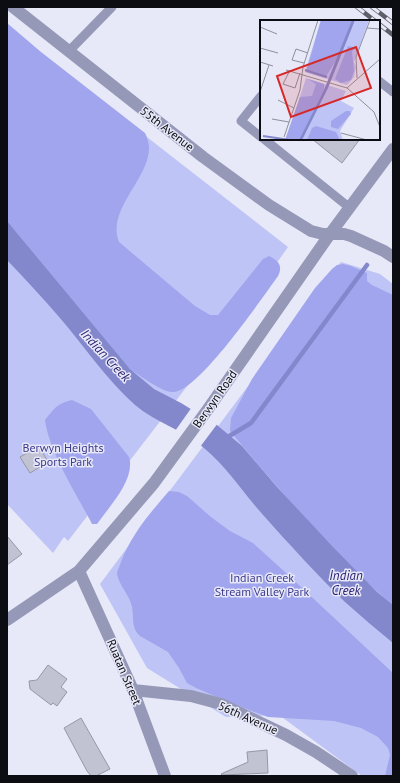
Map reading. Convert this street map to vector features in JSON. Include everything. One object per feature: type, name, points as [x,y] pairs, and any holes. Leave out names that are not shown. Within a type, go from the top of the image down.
[{"type":"street","name":"55th Avenue","points":[[13,7],[203,157],[269,205],[311,231],[317,233],[344,234],[384,251],[393,257]]},
{"type":"street","name":"Berwyn Road","points":[[7,620],[79,571],[154,484],[330,234],[393,149]]},
{"type":"street","name":"Ruatan Street","points":[[79,571],[133,690],[165,776]]},
{"type":"street","name":"56th Avenue","points":[[133,690],[191,696],[221,704],[286,735],[316,752],[352,776]]},
{"type":"lane","points":[[69,51],[112,7]]},
{"type":"lane","points":[[380,82],[393,92]]},
{"type":"lane","points":[[260,97],[241,121],[260,136]]},
{"type":"lane","points":[[265,140],[350,208]]},
{"type":"green space","points":[[7,23],[41,52],[145,133],[149,146],[147,160],[118,218],[117,230],[119,242],[195,306],[210,315],[218,315],[263,259],[269,256],[279,264],[280,269],[278,276],[229,342],[198,377],[184,388],[173,392],[163,390],[130,369],[7,221]]},
{"type":"green space","name":"Berwyn Heights Sports Park","points":[[7,28],[288,247],[218,346],[68,541],[64,537],[53,553],[7,504]]},
{"type":"green space","name":"Indian Creek Stream Valley Park","points":[[341,262],[380,274],[393,284],[393,776],[362,776],[279,715],[226,717],[147,668],[100,584]]},
{"type":"green space","points":[[343,264],[367,273],[367,281],[393,295],[393,605],[365,580],[321,535],[230,431],[231,418],[252,379],[315,288],[332,269],[337,265]]},
{"type":"green space","name":"Berwyn Heights Sports Park","points":[[72,400],[91,409],[129,457],[129,474],[125,483],[97,524],[92,524],[63,471],[47,432],[45,420],[51,412],[62,403]]},
{"type":"green space","points":[[169,491],[179,492],[187,496],[230,531],[253,543],[393,673],[393,776],[385,776],[390,755],[388,748],[378,737],[361,728],[334,721],[268,717],[196,688],[187,683],[168,652],[137,633],[134,626],[131,603],[120,583],[117,572],[125,552],[136,533]]},
{"type":"water","name":"Indian Creek","points":[[7,221],[130,369],[154,389],[181,403],[217,425],[242,446],[277,487],[333,547],[377,592],[393,605],[393,643],[345,602],[324,581],[264,516],[212,455],[188,436],[143,411],[124,395],[54,311],[7,260]]},
{"type":"pier","points":[[192,407],[218,423],[200,447],[175,431]]},
{"type":"building","points":[[313,140],[359,140],[342,163]]},
{"type":"building","points":[[39,446],[48,462],[30,473],[20,457]]},
{"type":"building","points":[[7,536],[22,554],[7,565]]},
{"type":"building","points":[[48,665],[67,679],[61,687],[67,692],[57,706],[53,703],[51,705],[30,689],[29,681],[37,680]]},
{"type":"building","points":[[81,718],[110,769],[96,776],[91,776],[87,771],[64,728]]},
{"type":"building","points":[[267,750],[268,773],[221,774],[248,762],[247,752]]},
{"type":"waterway","points":[[226,438],[251,423],[367,265]]},
{"type":"railway","points":[[357,7],[374,20]]},
{"type":"railway","points":[[372,7],[393,23]]},
{"type":"railway","points":[[380,25],[393,35]]}]
